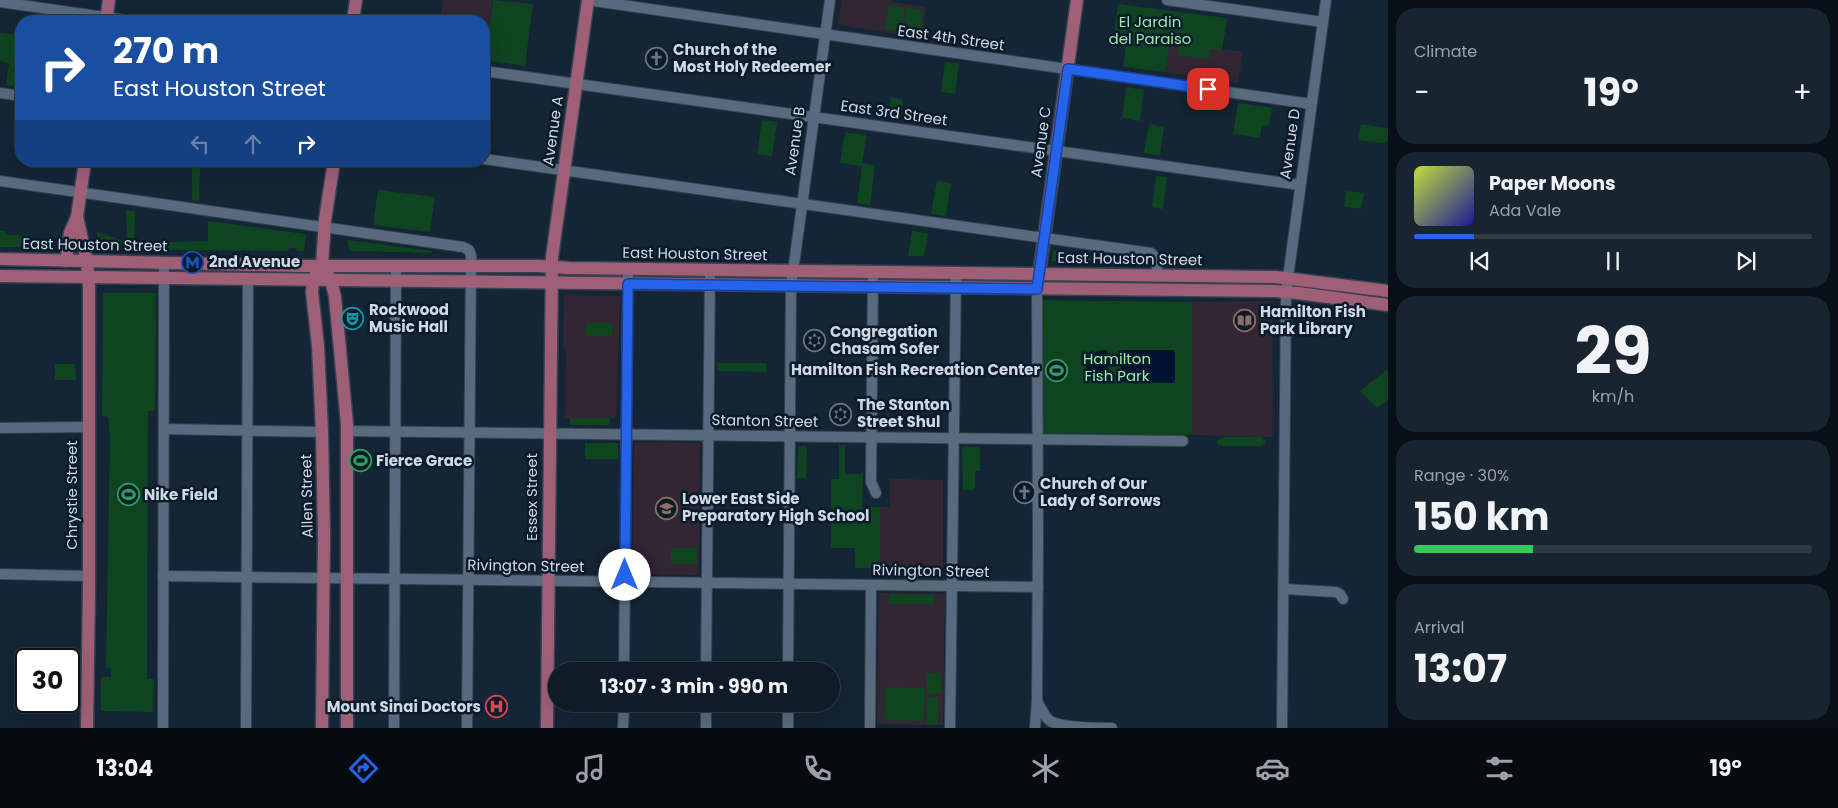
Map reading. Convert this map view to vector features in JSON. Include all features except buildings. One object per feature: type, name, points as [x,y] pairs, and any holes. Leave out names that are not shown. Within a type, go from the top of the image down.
[{"type":"main road","points":[[107,15],[109,0]]},
{"type":"main road","points":[[354,15],[356,0]]},
{"type":"main road","name":"Avenue A","points":[[551,267],[588,0]]},
{"type":"main road","name":"Avenue C","points":[[1037,289],[1077,0]]},
{"type":"main road","points":[[66,261],[70,233],[77,217],[84,167]]},
{"type":"main road","points":[[313,280],[322,266],[333,167]]},
{"type":"main road","points":[[77,217],[87,261]]},
{"type":"main road","name":"East Houston Street","points":[[0,259],[322,266],[471,266],[1158,275],[1287,278],[1388,291]]},
{"type":"main road","name":"Chrystie Street","points":[[87,261],[89,576],[87,728]]},
{"type":"main road","points":[[322,266],[331,280],[335,297],[347,431],[347,728]]},
{"type":"main road","name":"Essex Street","points":[[546,728],[551,267]]},
{"type":"main road","name":"East Houston Street","points":[[0,276],[1286,292],[1388,305]]},
{"type":"main road","name":"Allen Street","points":[[313,280],[312,292],[318,346],[322,432],[322,728]]},
{"type":"street","name":"East 4th Street","points":[[588,0],[1311,104]]},
{"type":"street","name":"Avenue B","points":[[788,662],[791,286],[830,0]]},
{"type":"street","points":[[1167,0],[1323,22]]},
{"type":"street","name":"Avenue D","points":[[1282,728],[1286,292],[1326,0]]},
{"type":"street","points":[[0,2],[81,15]]},
{"type":"street","name":"East 3rd Street","points":[[490,71],[1300,185]]},
{"type":"street","points":[[0,93],[15,95]]},
{"type":"street","points":[[490,160],[1151,254],[1155,257],[1158,275]]},
{"type":"street","points":[[0,181],[463,247],[470,252],[467,728]]},
{"type":"street","points":[[163,728],[164,263]]},
{"type":"street","points":[[394,728],[396,266]]},
{"type":"street","points":[[624,662],[628,269]]},
{"type":"street","points":[[706,662],[710,270]]},
{"type":"street","points":[[873,272],[871,438],[872,482],[876,493]]},
{"type":"street","points":[[950,728],[956,273]]},
{"type":"street","points":[[246,728],[248,278]]},
{"type":"street","points":[[1035,728],[1038,587],[1037,289]]},
{"type":"street","points":[[0,428],[88,427]]},
{"type":"street","points":[[164,429],[322,432]]},
{"type":"street","name":"Stanton Street","points":[[347,431],[1183,441]]},
{"type":"street","points":[[0,574],[89,576]]},
{"type":"street","name":"Rivington Street","points":[[163,576],[1038,587]]},
{"type":"street","points":[[870,728],[871,585]]},
{"type":"street","points":[[1284,589],[1336,592],[1343,599]]},
{"type":"street","points":[[1037,700],[1051,722],[1060,726],[1112,728]]},
{"type":"street","points":[[624,712],[624,728]]},
{"type":"street","points":[[706,712],[706,728]]},
{"type":"street","points":[[788,712],[788,728]]},
{"type":"shaded area","points":[[443,0],[492,0],[490,15],[441,15]]},
{"type":"shaded area","points":[[842,0],[892,0],[892,2],[926,7],[922,38],[840,25],[838,23]]},
{"type":"shaded area","points":[[1227,18],[1222,49],[1243,52],[1238,83],[1165,72],[1169,43],[1178,44]]},
{"type":"shaded area","points":[[564,295],[620,296],[616,418],[565,418],[566,349],[563,349]]},
{"type":"shaded area","points":[[1272,301],[1273,437],[1192,435],[1192,302]]},
{"type":"shaded area","name":"Lower East Side Preparatory High School","points":[[634,442],[700,443],[699,575],[633,574]]},
{"type":"shaded area","points":[[831,479],[863,479],[862,507],[890,507],[890,479],[943,480],[943,579],[879,578],[879,568],[855,568],[855,548],[831,548]]},
{"type":"shaded area","points":[[879,593],[945,594],[943,725],[877,724]]},
{"type":"green space","points":[[493,0],[533,4],[525,66],[490,61],[490,20]]},
{"type":"green space","name":"El Jardin del Paraiso","points":[[1118,4],[1227,18],[1222,50],[1209,49],[1209,59],[1177,55],[1178,44],[1170,43],[1165,72],[1123,67],[1127,37],[1114,35]]},
{"type":"green space","points":[[889,5],[905,8],[902,31],[885,29]]},
{"type":"green space","points":[[907,8],[923,10],[920,34],[904,32]]},
{"type":"green space","points":[[0,33],[15,34],[15,86],[6,85],[9,63],[0,61]]},
{"type":"green space","points":[[945,62],[959,63],[955,94],[941,92]]},
{"type":"green space","points":[[1126,87],[1144,90],[1140,121],[1122,118]]},
{"type":"green space","points":[[891,97],[903,99],[901,118],[888,116]]},
{"type":"green space","points":[[1238,103],[1272,108],[1269,126],[1262,125],[1260,138],[1233,134]]},
{"type":"green space","points":[[762,120],[777,122],[772,156],[757,154]]},
{"type":"green space","points":[[1149,124],[1164,127],[1160,156],[1144,153]]},
{"type":"green space","points":[[1361,124],[1388,128],[1388,140],[1383,143],[1358,140]]},
{"type":"green space","points":[[845,132],[867,135],[862,163],[875,165],[870,205],[857,203],[862,166],[840,163]]},
{"type":"green space","points":[[192,167],[200,167],[199,201],[192,200]]},
{"type":"green space","points":[[1156,176],[1167,177],[1163,209],[1152,207]]},
{"type":"green space","points":[[937,181],[951,183],[946,216],[931,214]]},
{"type":"green space","points":[[378,190],[435,197],[430,232],[373,225]]},
{"type":"green space","points":[[1346,191],[1364,193],[1361,209],[1344,206]]},
{"type":"green space","points":[[126,210],[135,211],[134,243],[208,241],[208,221],[306,234],[304,251],[297,251],[296,248],[289,248],[288,251],[103,249],[96,232],[127,242]]},
{"type":"green space","points":[[0,231],[5,231],[5,235],[32,236],[33,240],[53,242],[53,247],[0,247]]},
{"type":"green space","points":[[912,231],[928,233],[924,256],[908,256]]},
{"type":"green space","points":[[347,240],[432,251],[432,253],[350,251]]},
{"type":"green space","points":[[1053,250],[1126,260],[1052,261]]},
{"type":"green space","points":[[1054,277],[1269,280],[1269,284],[1240,283],[1227,287],[1053,284]]},
{"type":"green space","points":[[103,293],[156,293],[155,411],[148,411],[147,679],[154,679],[153,712],[101,711],[101,677],[111,677],[111,668],[106,668],[110,436],[108,417],[102,416]]},
{"type":"green space","name":"Hamilton Fish Park","points":[[1042,300],[1192,302],[1192,435],[1042,433]]},
{"type":"green space","points":[[586,323],[612,323],[612,336],[586,336]]},
{"type":"green space","points":[[717,363],[766,363],[766,372],[717,371]]},
{"type":"green space","points":[[55,364],[75,364],[76,380],[55,380]]},
{"type":"green space","points":[[1386,370],[1388,372],[1388,400],[1377,408],[1360,391]]},
{"type":"green space","points":[[570,418],[610,418],[609,425],[570,425]]},
{"type":"green space","points":[[1222,437],[1262,437],[1266,442],[1262,446],[1218,445],[1217,441]]},
{"type":"green space","points":[[585,443],[618,443],[618,459],[585,459]]},
{"type":"green space","points":[[839,445],[845,445],[845,474],[863,474],[862,507],[880,507],[880,568],[855,568],[855,548],[831,548],[831,479],[839,479]]},
{"type":"green space","points":[[798,446],[807,446],[806,478],[797,478]]},
{"type":"green space","points":[[962,447],[980,447],[980,471],[975,471],[975,490],[963,490]]},
{"type":"green space","points":[[671,548],[697,548],[697,564],[671,564]]},
{"type":"green space","points":[[889,594],[934,595],[934,604],[889,604]]},
{"type":"green space","points":[[927,673],[941,673],[941,694],[927,694]]},
{"type":"green space","points":[[887,687],[923,688],[925,690],[924,719],[921,721],[883,720],[885,718],[885,690]]},
{"type":"green space","points":[[927,697],[938,697],[938,724],[927,724]]},
{"type":"water","points":[[1106,350],[1108,352],[1107,381],[1097,381],[1087,373],[1086,363],[1093,354]]},
{"type":"water","points":[[1123,350],[1173,350],[1175,352],[1175,381],[1173,383],[1121,381],[1121,352]]},
{"type":"place","name":"Church of the Most Holy Redeemer","points":[[657,59]]},
{"type":"place","name":"2nd Avenue","points":[[193,262]]},
{"type":"place","name":"Rockwood Music Hall","points":[[353,319]]},
{"type":"place","name":"Hamilton Fish Park Library","points":[[1244,321]]},
{"type":"place","name":"Congregation Chasam Sofer","points":[[814,341]]},
{"type":"place","name":"Hamilton Fish Recreation Center","points":[[1056,370]]},
{"type":"place","name":"The Stanton Street Shul","points":[[841,414]]},
{"type":"place","name":"Fierce Grace","points":[[360,461]]},
{"type":"place","name":"Church of Our Lady of Sorrows","points":[[1024,493]]},
{"type":"place","name":"Nike Field","points":[[128,495]]},
{"type":"place","name":"Lower East Side Preparatory High School","points":[[666,508]]},
{"type":"place","name":"Mount Sinai Doctors","points":[[497,707]]},
{"type":"route","points":[[625,575],[628,284],[1037,289],[1068,69],[1208,89]]}]
